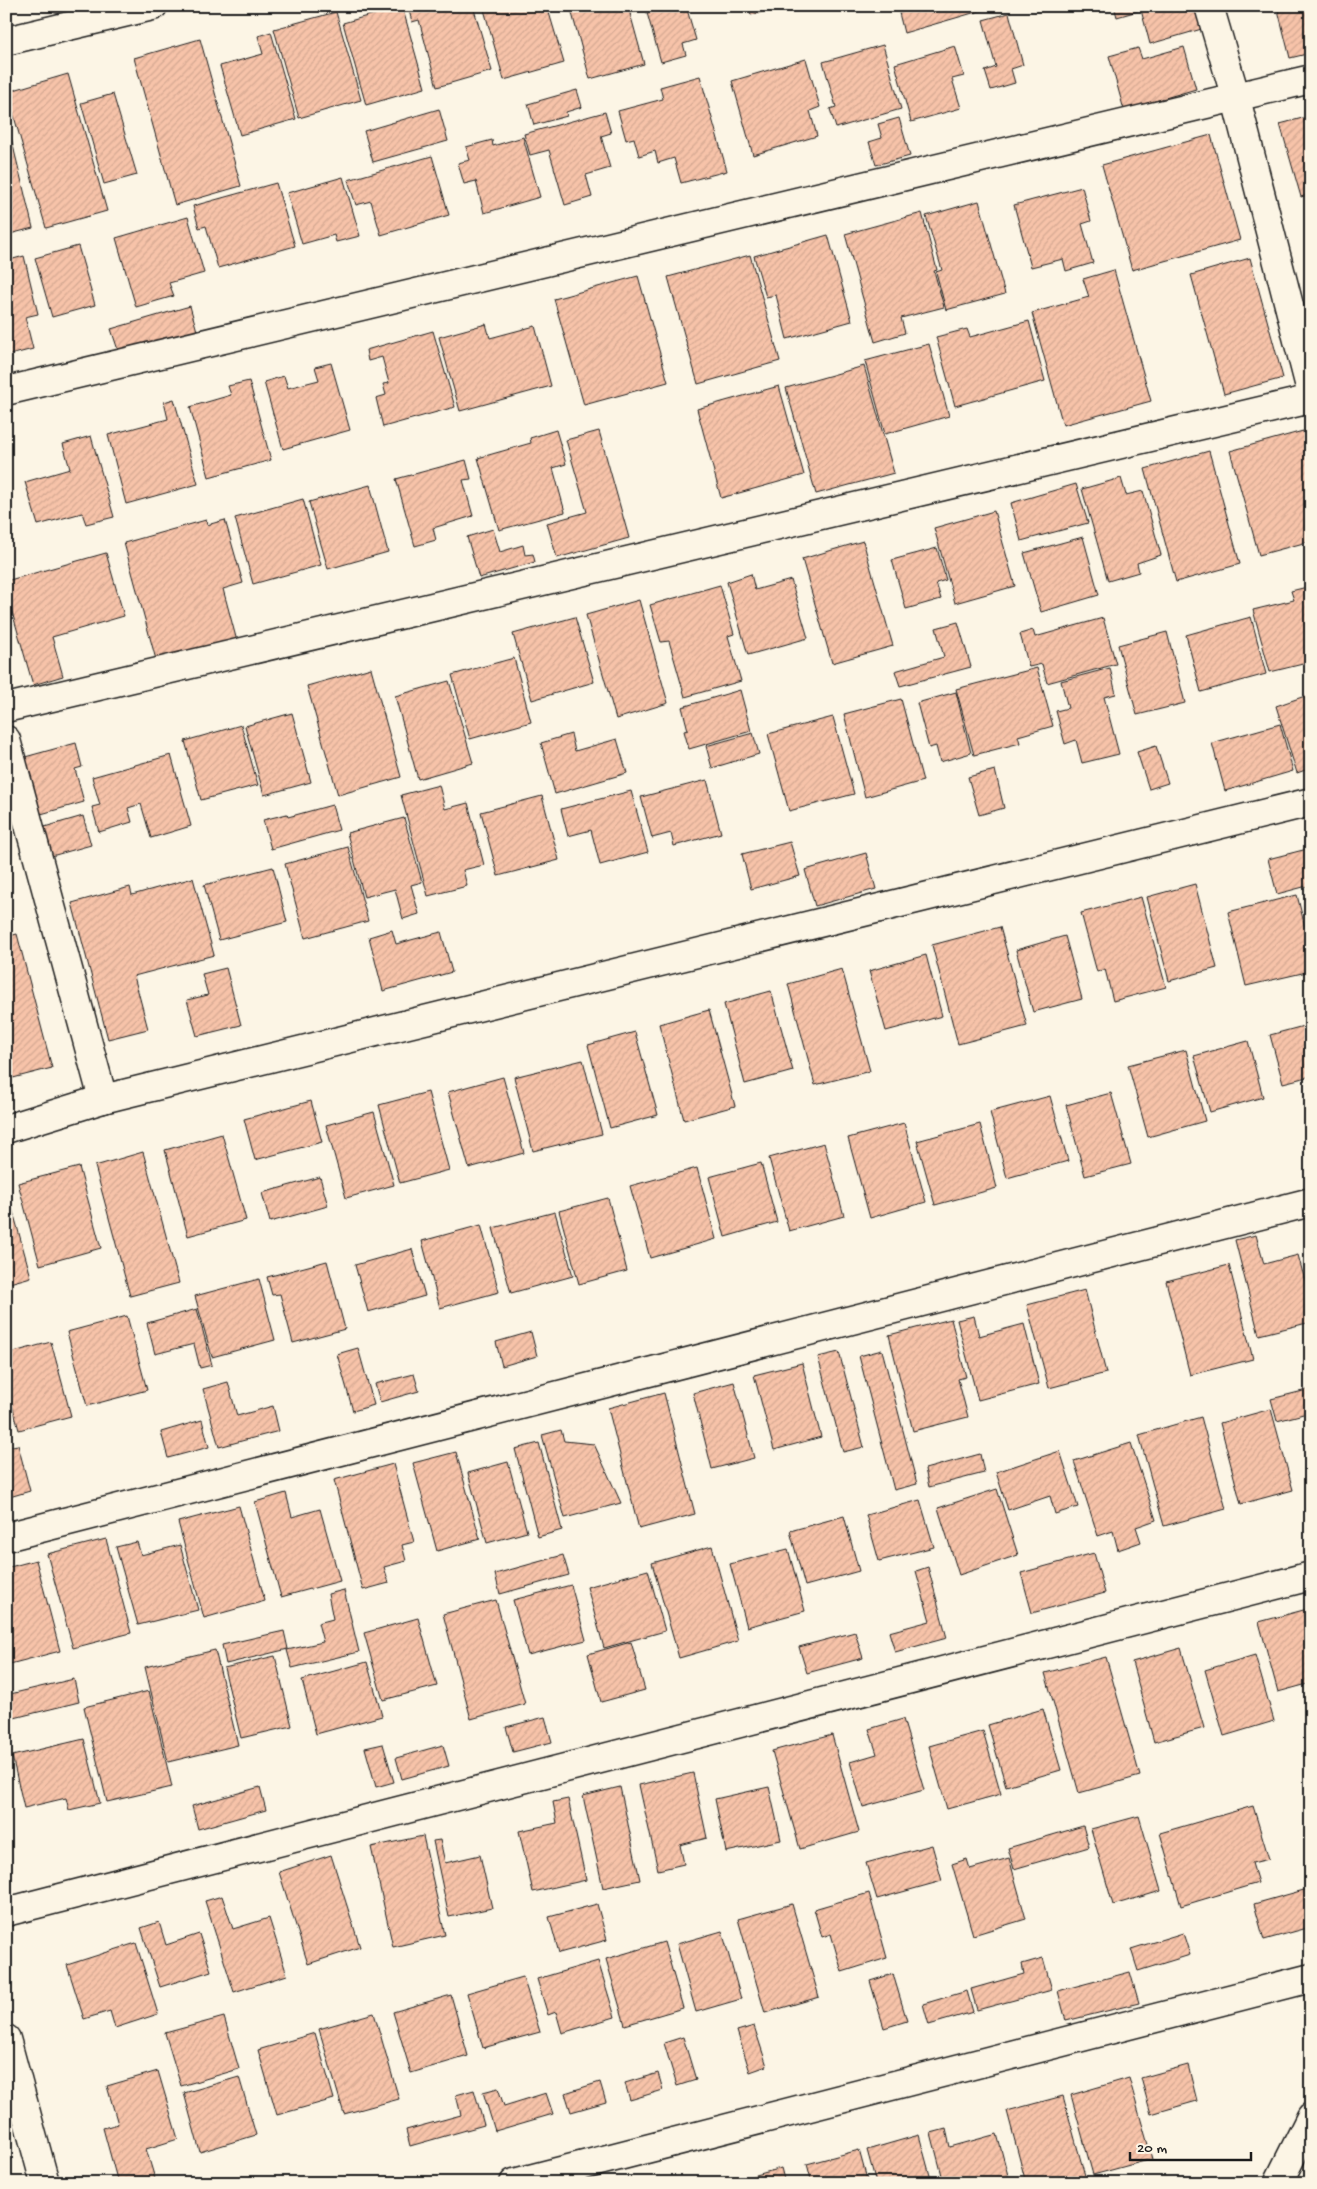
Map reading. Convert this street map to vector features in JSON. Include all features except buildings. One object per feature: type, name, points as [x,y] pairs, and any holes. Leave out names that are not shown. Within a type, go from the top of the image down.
[{"type":"street","points":[[6,41],[153,6]]},
{"type":"street","points":[[1209,6],[1235,95],[1311,391]]},
{"type":"street","points":[[6,391],[1235,95],[1311,79]]},
{"type":"street","points":[[6,708],[1311,399]]},
{"type":"street","points":[[6,740],[103,1099]]},
{"type":"street","points":[[6,1129],[103,1099],[1311,802]]},
{"type":"street","points":[[6,1537],[1311,1202]]},
{"type":"street","points":[[6,1912],[1311,1576]]},
{"type":"street","points":[[514,2183],[1311,1978]]},
{"type":"street","points":[[6,2039],[45,2183]]},
{"type":"street","points":[[1278,2183],[1311,2117]]}]
